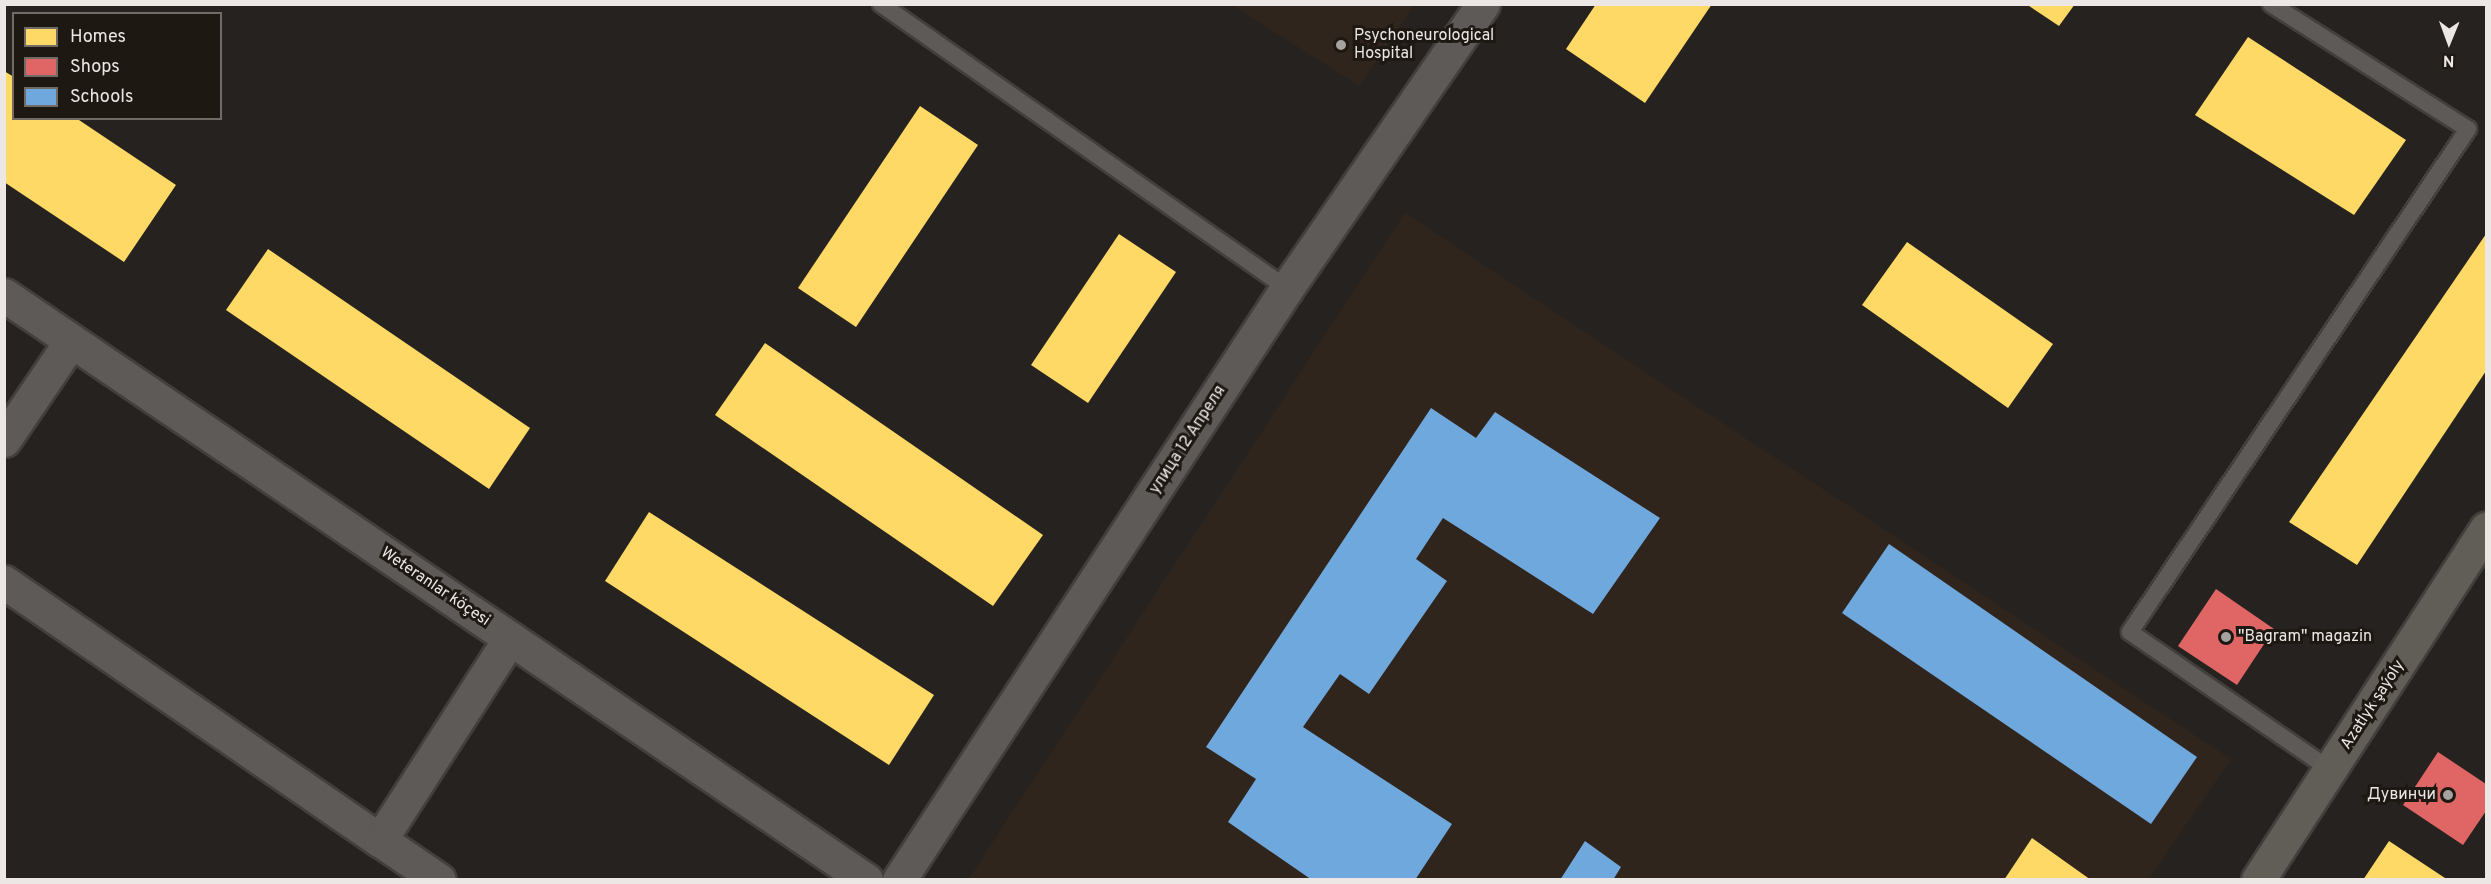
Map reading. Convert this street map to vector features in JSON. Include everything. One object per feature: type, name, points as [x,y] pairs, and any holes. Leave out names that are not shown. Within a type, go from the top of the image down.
[{"type":"main road","name":"Azatlyk şaýoly","points":[[2258,879],[2487,529]]},
{"type":"street","name":"улица 12 Апреля","points":[[899,879],[1287,288],[1483,4]]},
{"type":"street","name":"Weteranlar köçesi","points":[[4,296],[866,879]]},
{"type":"street","points":[[4,440],[71,341]]},
{"type":"street","points":[[4,582],[439,879]]},
{"type":"street","points":[[380,840],[510,638]]},
{"type":"lane","points":[[881,4],[1287,288]]},
{"type":"lane","points":[[2271,4],[2468,129],[2130,632],[2331,770]]},
{"type":"lane","points":[[2298,22],[2300,4]]},
{"type":"shaded area","name":"Psychoneurological Hospital","points":[[1232,5],[1414,5],[1359,86]]},
{"type":"shaded area","points":[[1405,213],[2231,759],[2149,879],[968,880]]},
{"type":"building: Homes","points":[[1596,4],[1712,4],[1645,103],[1566,49]]},
{"type":"building: Homes","points":[[2026,4],[2075,4],[2059,26]]},
{"type":"building: Homes","points":[[2248,37],[2406,140],[2354,215],[2195,115]]},
{"type":"building: Homes","points":[[4,71],[12,76],[12,120],[79,120],[176,185],[124,262],[4,182]]},
{"type":"building: Homes","points":[[920,106],[978,145],[856,327],[798,288]]},
{"type":"building: Homes","points":[[1119,234],[1176,272],[1088,403],[1031,365]]},
{"type":"building: Homes","points":[[2486,234],[2486,371],[2357,565],[2289,522]]},
{"type":"building: Homes","points":[[1907,242],[2053,344],[2008,408],[1862,305]]},
{"type":"building: Homes","points":[[268,249],[530,428],[489,489],[226,310]]},
{"type":"building: Homes","points":[[765,343],[1043,535],[993,606],[715,415]]},
{"type":"building: Homes","points":[[649,512],[934,695],[889,765],[605,581]]},
{"type":"building: Homes","points":[[2032,838],[2091,880],[2004,880]]},
{"type":"building: Homes","points":[[2389,841],[2448,880],[2363,880]]},
{"type":"building: Shops","name":"\"Bagram\" magazin","points":[[2216,589],[2274,629],[2237,685],[2178,646]]},
{"type":"building: Shops","name":"Дувинчи","points":[[2438,752],[2486,784],[2486,811],[2463,845],[2403,805]]},
{"type":"building: Schools","points":[[1431,408],[1476,438],[1495,412],[1660,518],[1593,614],[1443,518],[1416,559],[1447,581],[1369,694],[1340,674],[1303,727],[1452,824],[1415,880],[1312,880],[1228,822],[1256,779],[1206,747]]},
{"type":"building: Schools","points":[[1889,544],[2197,757],[2151,824],[1842,613]]},
{"type":"building: Schools","points":[[1585,841],[1621,867],[1613,880],[1560,880]]},
{"type":"place","name":"Psychoneurological Hospital","points":[[1341,45]]},
{"type":"place","name":"\"Bagram\" magazin","points":[[2226,637]]},
{"type":"place","name":"Дувинчи","points":[[2448,795]]}]
